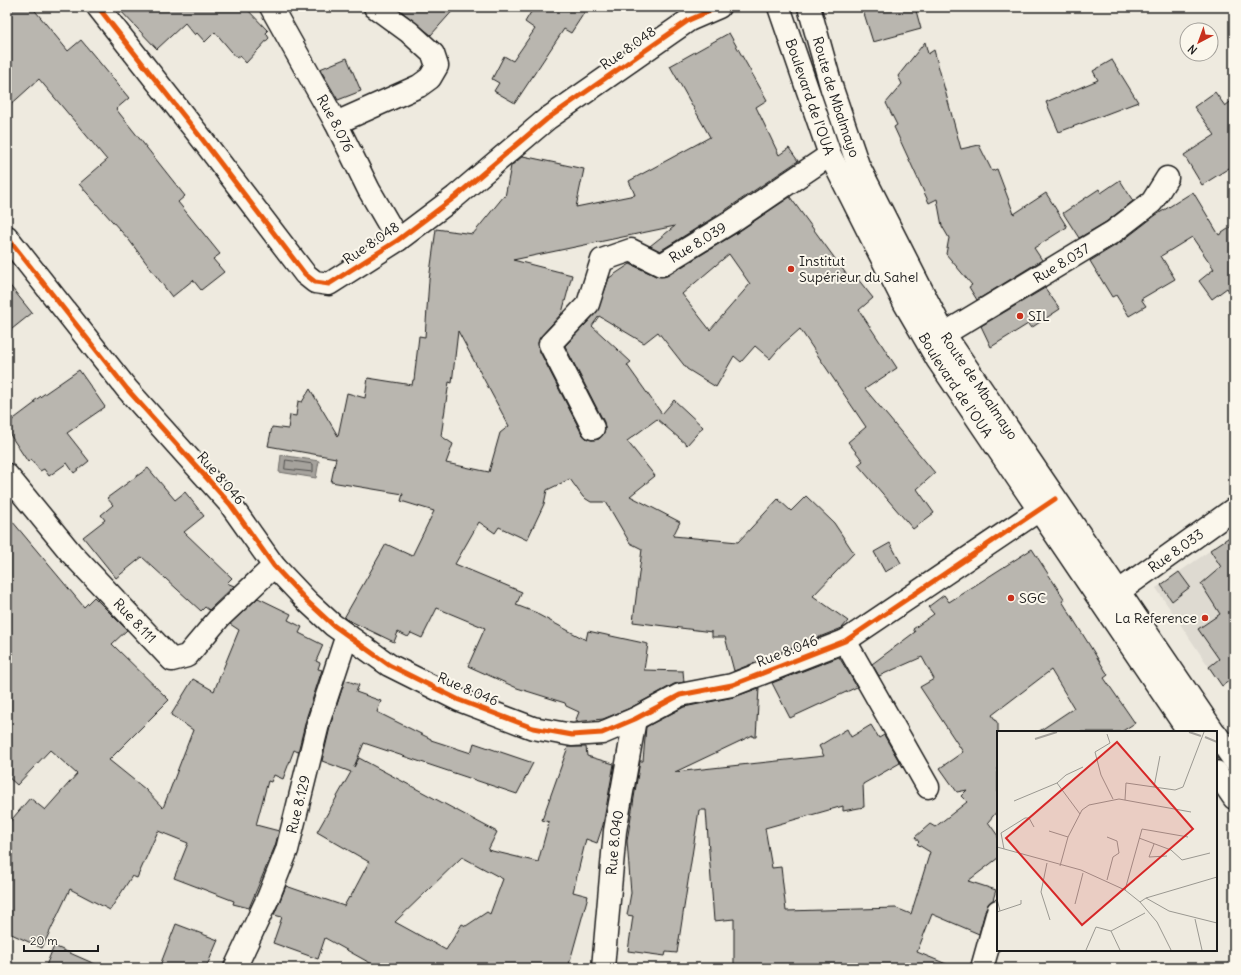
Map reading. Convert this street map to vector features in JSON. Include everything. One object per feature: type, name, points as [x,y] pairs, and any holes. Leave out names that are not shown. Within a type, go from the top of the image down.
[{"type":"main road","name":"Rue 8.048","points":[[98,7],[305,274],[315,282],[330,284],[398,240],[455,197],[547,119],[689,20],[719,7]]},
{"type":"main road","name":"Rue 8.076","points":[[271,7],[336,123],[369,190],[398,240]]},
{"type":"main road","points":[[336,123],[418,86],[430,78],[437,66],[433,54],[409,32],[375,7]]},
{"type":"main road","name":"Boulevard de l'OUA","points":[[779,7],[830,155],[901,297],[937,359],[1047,505],[1188,731]]},
{"type":"main road","name":"Route de Mbalmayo","points":[[809,7],[832,89],[858,165],[944,334],[1047,505],[1118,592],[1214,731]]},
{"type":"main road","name":"Rue 8.039","points":[[593,428],[550,344],[588,304],[602,260],[631,250],[661,265],[731,222],[830,155]]},
{"type":"main road","name":"Rue 8.037","points":[[944,334],[1113,232],[1152,202],[1167,178]]},
{"type":"main road","name":"Rue 8.046","points":[[7,236],[127,389],[230,504],[274,566],[308,602],[347,635],[389,665],[459,700],[533,728],[572,735],[602,733],[635,719],[680,695],[732,685],[845,641],[1047,505]]},
{"type":"main road","name":"Rue 8.111","points":[[9,482],[71,553],[172,660],[187,656],[220,617],[274,566]]},
{"type":"main road","name":"Rue 8.033","points":[[1118,592],[1234,509]]},
{"type":"main road","name":"Rue 8.129","points":[[235,968],[268,898],[287,850],[319,720],[347,635]]},
{"type":"main road","points":[[845,641],[928,788]]},
{"type":"main road","name":"Rue 8.040","points":[[604,968],[615,831],[635,719]]},
{"type":"main road","name":"Route de Mbalmayo","points":[[1217,736],[1234,760]]},
{"type":"main road","points":[[1217,773],[1234,798]]},
{"type":"main road","points":[[982,968],[988,940],[997,914]]},
{"type":"shaded area","name":"La Reference","points":[[1234,534],[1234,648],[1209,667],[1156,588]]},
{"type":"water","points":[[281,455],[319,461],[316,478],[279,472]]},
{"type":"building","points":[[7,7],[32,7],[68,51],[81,40],[129,98],[116,109],[185,196],[178,202],[220,254],[213,259],[224,272],[201,290],[193,280],[172,297],[129,240],[79,184],[107,160],[39,79],[7,108]]},
{"type":"building","points":[[117,7],[245,7],[268,31],[266,33],[269,38],[246,63],[240,56],[237,58],[215,32],[205,42],[197,33],[195,35],[185,23],[157,49]]},
{"type":"building","points":[[396,7],[456,7],[431,35]]},
{"type":"building","points":[[534,7],[588,7],[571,33],[564,29],[515,103],[494,91],[499,83],[492,79],[504,56],[513,61],[535,29],[525,22]]},
{"type":"building","points":[[862,7],[915,7],[921,29],[873,42]]},
{"type":"building","points":[[729,33],[767,100],[756,107],[779,155],[789,148],[798,161],[724,211],[660,251],[650,246],[675,226],[513,260],[572,275],[562,313],[541,336],[538,343],[539,350],[582,434],[586,438],[592,440],[599,439],[603,435],[605,429],[604,422],[565,346],[597,312],[609,278],[630,264],[656,276],[667,276],[738,232],[790,197],[852,282],[857,278],[873,298],[859,310],[897,368],[865,389],[935,473],[917,489],[934,513],[913,529],[858,465],[863,461],[848,442],[866,427],[800,329],[782,345],[770,359],[755,346],[741,362],[734,356],[716,387],[687,369],[658,332],[644,343],[599,316],[592,326],[631,362],[627,365],[662,414],[674,400],[703,427],[687,445],[657,419],[627,441],[655,476],[630,496],[680,522],[673,536],[738,542],[778,499],[791,511],[806,496],[834,523],[854,553],[813,596],[848,621],[842,628],[734,671],[725,637],[712,637],[712,632],[633,622],[642,549],[630,543],[606,502],[591,502],[583,497],[570,479],[547,490],[544,504],[527,540],[499,527],[495,533],[479,522],[455,564],[522,592],[516,605],[537,613],[586,640],[588,631],[648,644],[644,670],[683,671],[684,682],[674,684],[630,708],[603,719],[575,722],[579,712],[566,706],[565,703],[517,688],[468,666],[485,628],[437,608],[422,638],[411,633],[408,637],[398,632],[394,642],[344,618],[386,544],[412,556],[434,511],[401,501],[403,494],[331,482],[336,458],[268,446],[272,427],[288,429],[290,415],[296,416],[298,401],[302,402],[310,389],[338,436],[347,393],[365,398],[368,378],[412,385],[414,380],[419,336],[425,337],[429,280],[436,229],[473,234],[504,196],[505,197],[511,166],[523,156],[584,169],[576,207],[635,195],[629,181],[710,137],[670,66]],"holes":[[[729,254],[750,284],[710,330],[682,294]],[[458,331],[509,426],[500,433],[489,472],[446,463],[453,444],[441,436],[449,382],[452,383]]]},
{"type":"building","points":[[925,42],[928,54],[934,50],[961,149],[979,145],[992,171],[997,169],[1014,214],[1046,193],[1067,227],[1034,248],[1042,260],[977,300],[969,287],[972,285],[946,254],[949,238],[942,226],[937,199],[929,203],[894,127],[897,125],[886,103],[902,84],[898,76]]},
{"type":"building","points":[[347,58],[361,91],[338,100],[320,69]]},
{"type":"building","points":[[1112,60],[1138,102],[1059,132],[1046,102],[1098,80],[1093,71]]},
{"type":"building","points":[[1215,92],[1225,106],[1234,99],[1234,165],[1202,185],[1184,155],[1215,135],[1194,107]]},
{"type":"building","points":[[1120,180],[1133,201],[1106,222],[1079,238],[1063,213],[1099,189],[1101,193]]},
{"type":"building","points":[[1193,192],[1219,235],[1234,225],[1234,299],[1227,288],[1212,299],[1199,281],[1214,269],[1192,237],[1161,256],[1175,279],[1141,299],[1146,306],[1129,316],[1116,295],[1112,297],[1090,261],[1121,242],[1156,215]]},
{"type":"building","points":[[7,282],[32,313],[7,333]]},
{"type":"building","name":"SIL","points":[[1045,288],[1060,309],[1031,328],[1028,324],[991,347],[981,326]]},
{"type":"building","points":[[79,370],[105,407],[67,433],[89,461],[74,473],[67,463],[49,476],[44,469],[40,471],[31,459],[28,462],[7,430],[7,424],[35,403],[34,401]]},
{"type":"building","points":[[148,468],[175,500],[185,492],[204,516],[184,532],[232,578],[227,583],[234,586],[209,610],[205,607],[201,611],[142,557],[116,578],[83,537],[105,520],[101,515],[113,505],[107,498]]},
{"type":"building","points":[[7,515],[84,607],[94,597],[127,630],[112,644],[169,700],[109,760],[145,789],[163,808],[193,730],[171,715],[193,679],[214,691],[239,630],[230,624],[258,598],[291,614],[288,620],[302,627],[299,633],[323,645],[316,661],[320,663],[318,669],[322,670],[307,716],[298,752],[294,750],[283,779],[274,775],[271,782],[268,781],[256,825],[279,831],[275,846],[249,908],[233,904],[234,901],[174,878],[188,843],[158,831],[137,878],[132,876],[110,910],[70,889],[42,948],[7,932],[7,825],[30,798],[45,810],[77,774],[50,750],[17,785],[7,776]]},
{"type":"building","points":[[1234,534],[1234,680],[1233,678],[1222,686],[1209,667],[1219,659],[1198,629],[1220,614],[1201,584],[1221,567],[1210,550]]},
{"type":"building","points":[[890,543],[901,563],[885,572],[874,552]]},
{"type":"building","points":[[1032,549],[1065,600],[1062,601],[1108,675],[1104,678],[1135,723],[1123,731],[1040,731],[1074,708],[1051,670],[992,715],[998,724],[997,811],[988,822],[997,835],[997,859],[968,881],[996,890],[993,900],[986,908],[979,934],[932,914],[917,952],[956,968],[734,968],[734,919],[714,921],[706,810],[699,810],[677,953],[666,952],[665,956],[628,951],[633,916],[627,915],[631,893],[627,841],[640,761],[643,761],[646,727],[684,707],[734,697],[759,688],[756,737],[753,737],[753,735],[675,772],[824,756],[819,746],[847,729],[851,737],[871,725],[879,738],[884,735],[900,763],[863,784],[864,807],[843,811],[843,806],[765,828],[772,868],[781,867],[786,911],[896,908],[911,914],[930,852],[917,844],[919,842],[915,837],[930,824],[935,827],[967,802],[961,796],[967,790],[957,792],[940,768],[963,752],[920,687],[934,679],[922,657],[879,676],[872,664],[915,632],[913,629],[934,614],[928,607],[944,595],[949,602]]},
{"type":"building","points":[[1179,572],[1190,587],[1172,601],[1161,585]]},
{"type":"building","points":[[839,657],[857,687],[790,718],[772,683]]},
{"type":"building","points":[[345,680],[359,685],[356,692],[381,701],[377,712],[431,740],[471,753],[474,743],[533,763],[517,794],[364,743],[354,767],[359,758],[497,832],[488,850],[538,862],[549,822],[542,820],[568,747],[586,747],[587,756],[614,764],[603,825],[597,843],[586,839],[573,892],[588,896],[568,968],[379,968],[325,938],[318,959],[273,943],[282,917],[274,915],[286,886],[344,906],[349,897],[350,898],[369,862],[317,832],[351,772],[322,761],[331,723]],"holes":[[[462,857],[503,879],[490,914],[487,912],[466,926],[462,924],[446,950],[395,922]]]},
{"type":"building","points":[[176,924],[218,940],[206,968],[159,968]]},
{"type":"building","points":[[54,946],[104,968],[45,968]]},
{"type":"cycle path","points":[[98,7],[202,139],[305,274],[315,282],[329,284],[398,240],[455,197],[547,119],[689,20],[719,7]]},
{"type":"cycle path","points":[[7,237],[127,389],[230,504],[274,566],[308,602],[333,625],[389,665],[459,700],[533,728],[572,735],[602,733],[635,719],[680,695],[732,685],[845,641],[1055,499]]},
{"type":"place","name":"Institut Supérieur du Sahel","points":[[791,269]]},
{"type":"place","name":"SIL","points":[[1020,316]]},
{"type":"place","name":"SGC","points":[[1011,598]]},
{"type":"place","name":"La Reference","points":[[1205,618]]}]
